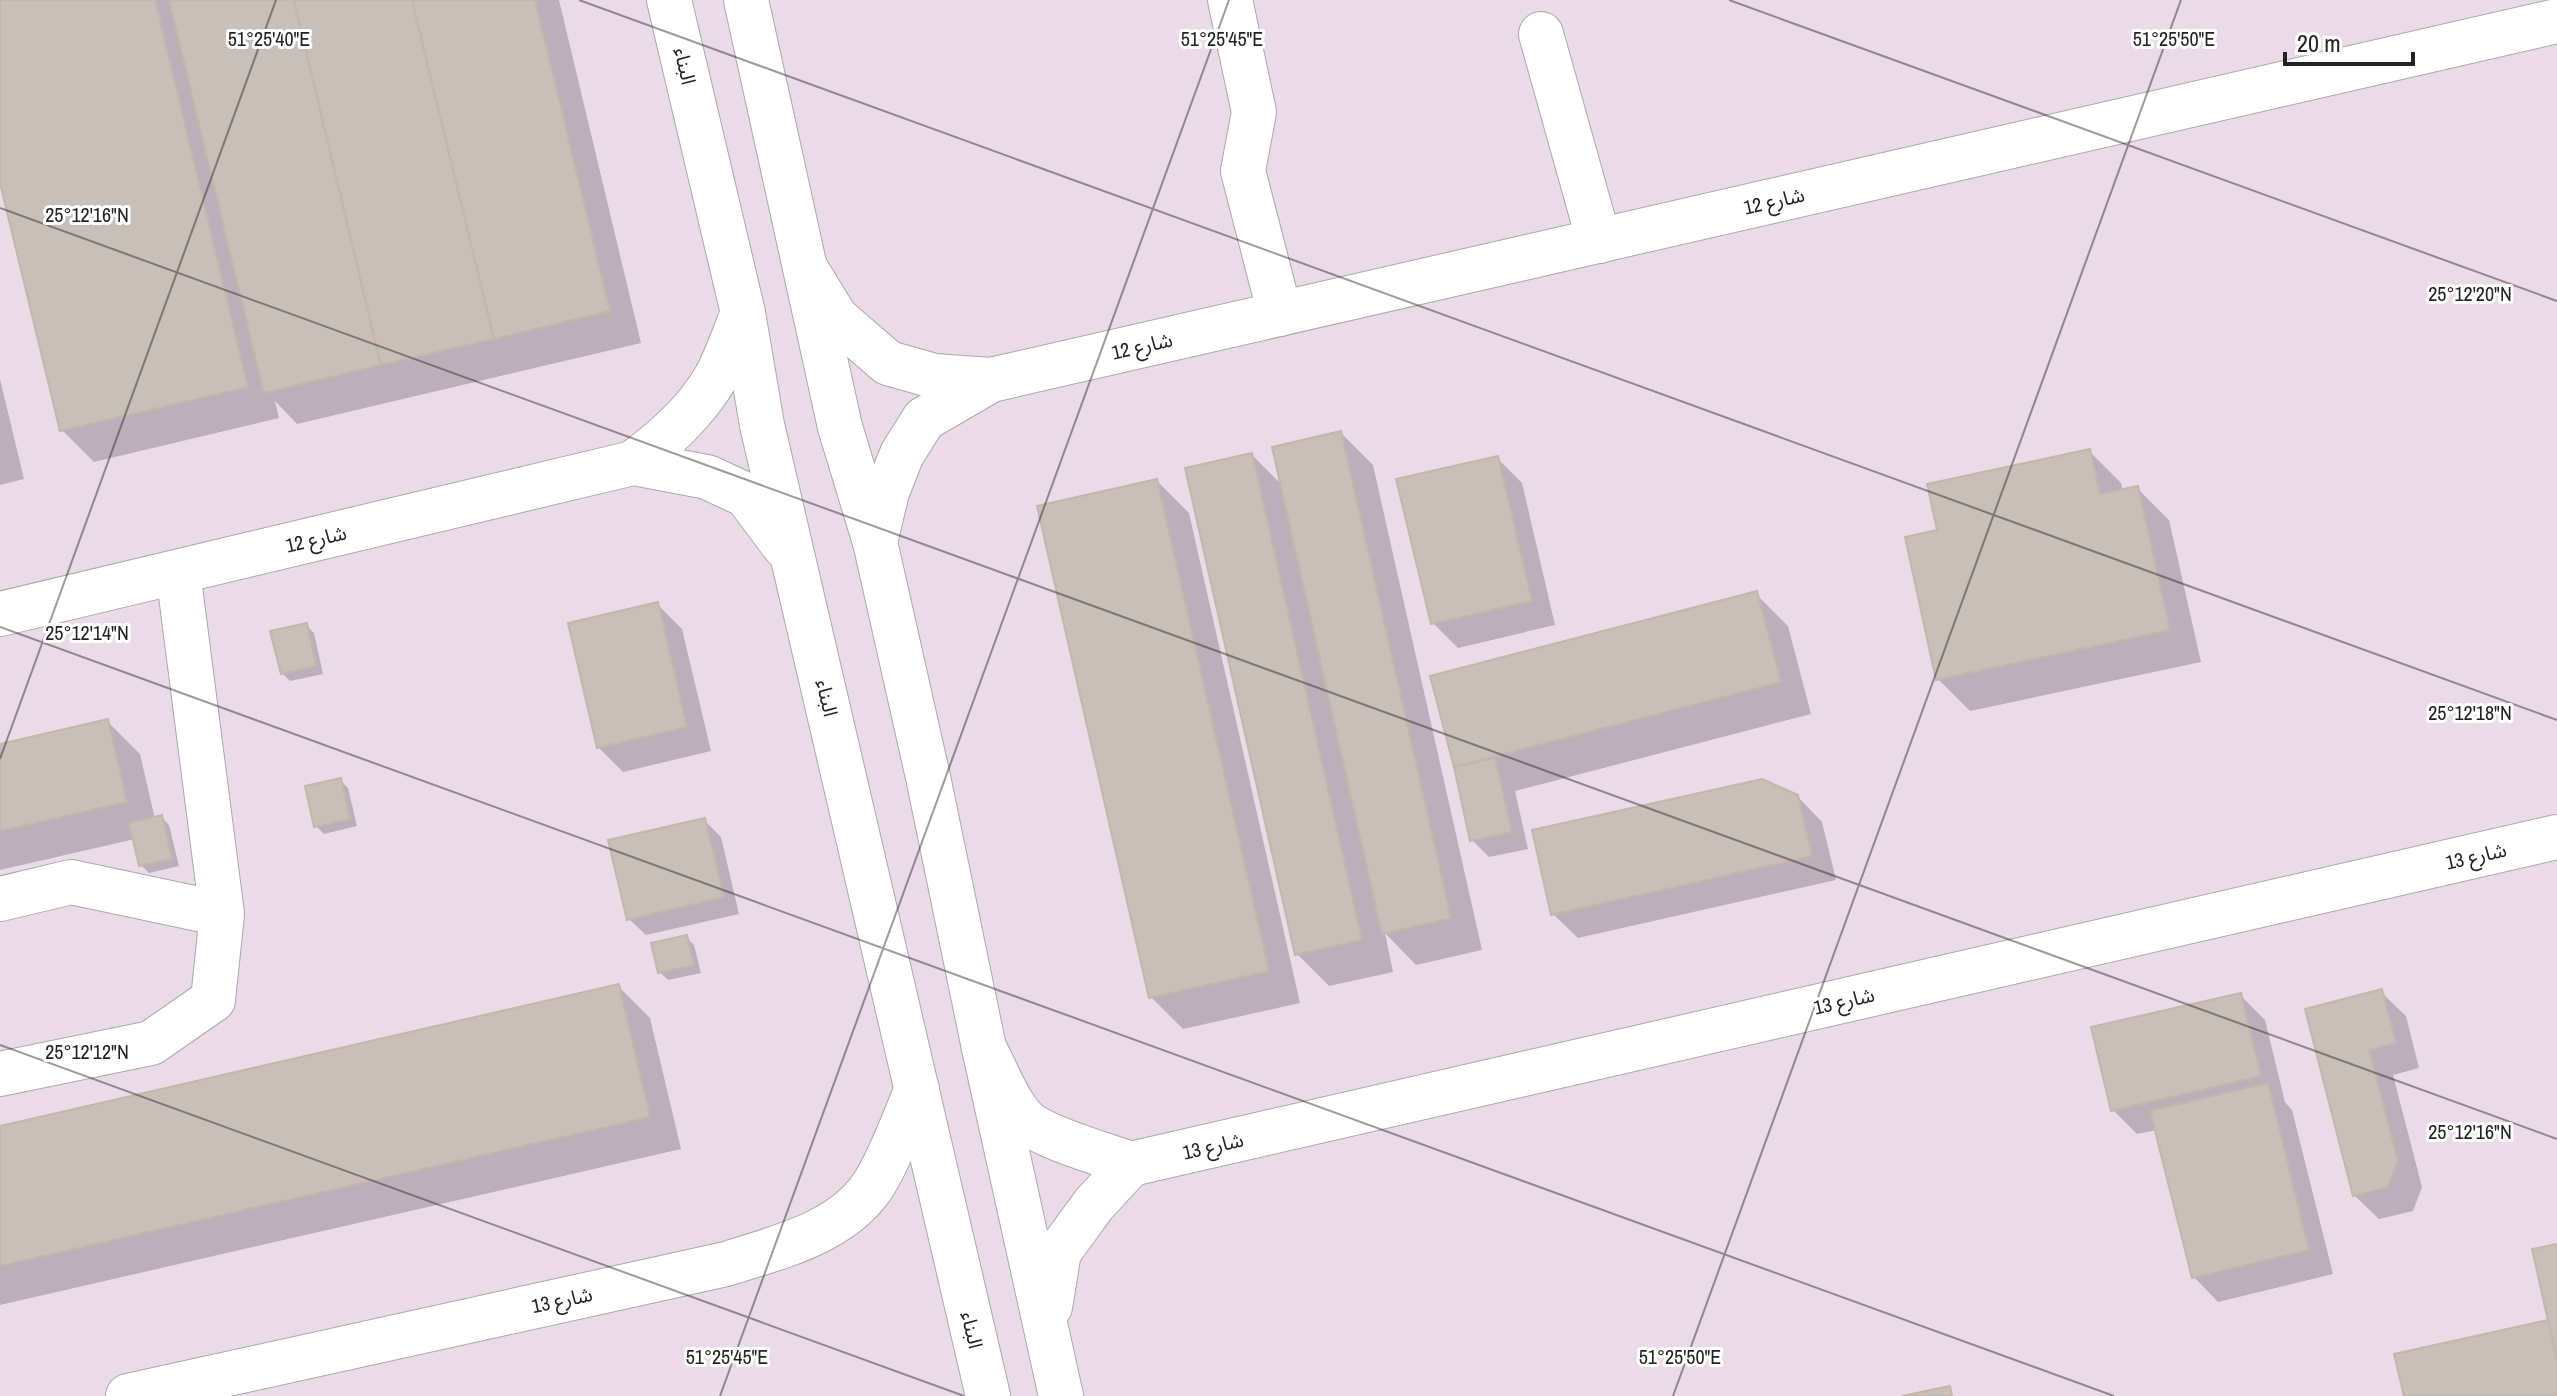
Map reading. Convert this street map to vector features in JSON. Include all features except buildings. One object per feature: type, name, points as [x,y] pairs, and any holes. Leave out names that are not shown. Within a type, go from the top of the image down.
[{"type":"street","name":"البناء","points":[[669,0],[743,313],[762,425],[988,1396]]},
{"type":"street","points":[[746,0],[840,427],[875,542],[1061,1396]]},
{"type":"street","points":[[1230,0],[1254,112],[1243,171],[1280,314]]},
{"type":"street","name":"شارع 12","points":[[806,269],[836,318],[888,363],[934,376],[991,380],[2557,21]]},
{"type":"street","points":[[1541,34],[1599,241]]},
{"type":"street","name":"شارع 12","points":[[633,463],[665,438],[693,409],[716,376],[743,313]]},
{"type":"street","name":"شارع 12","points":[[875,542],[887,492],[902,454],[924,419],[991,380]]},
{"type":"street","name":"شارع 12","points":[[0,614],[633,463],[707,477],[746,495],[796,562]]},
{"type":"street","points":[[0,1074],[151,1043],[213,1000],[222,914],[178,572]]},
{"type":"street","name":"شارع 13","points":[[1131,1164],[2557,837]]},
{"type":"street","points":[[0,899],[71,882],[222,914]]},
{"type":"street","points":[[984,1048],[1011,1099],[1028,1123],[1072,1144],[1131,1164],[1094,1204],[1059,1252],[1047,1324]]},
{"type":"street","name":"شارع 13","points":[[128,1396],[726,1264],[811,1237],[849,1211],[876,1181],[917,1089]]},
{"type":"shaded area","points":[[0,0],[2557,0],[2557,1396],[0,1396]]}]
